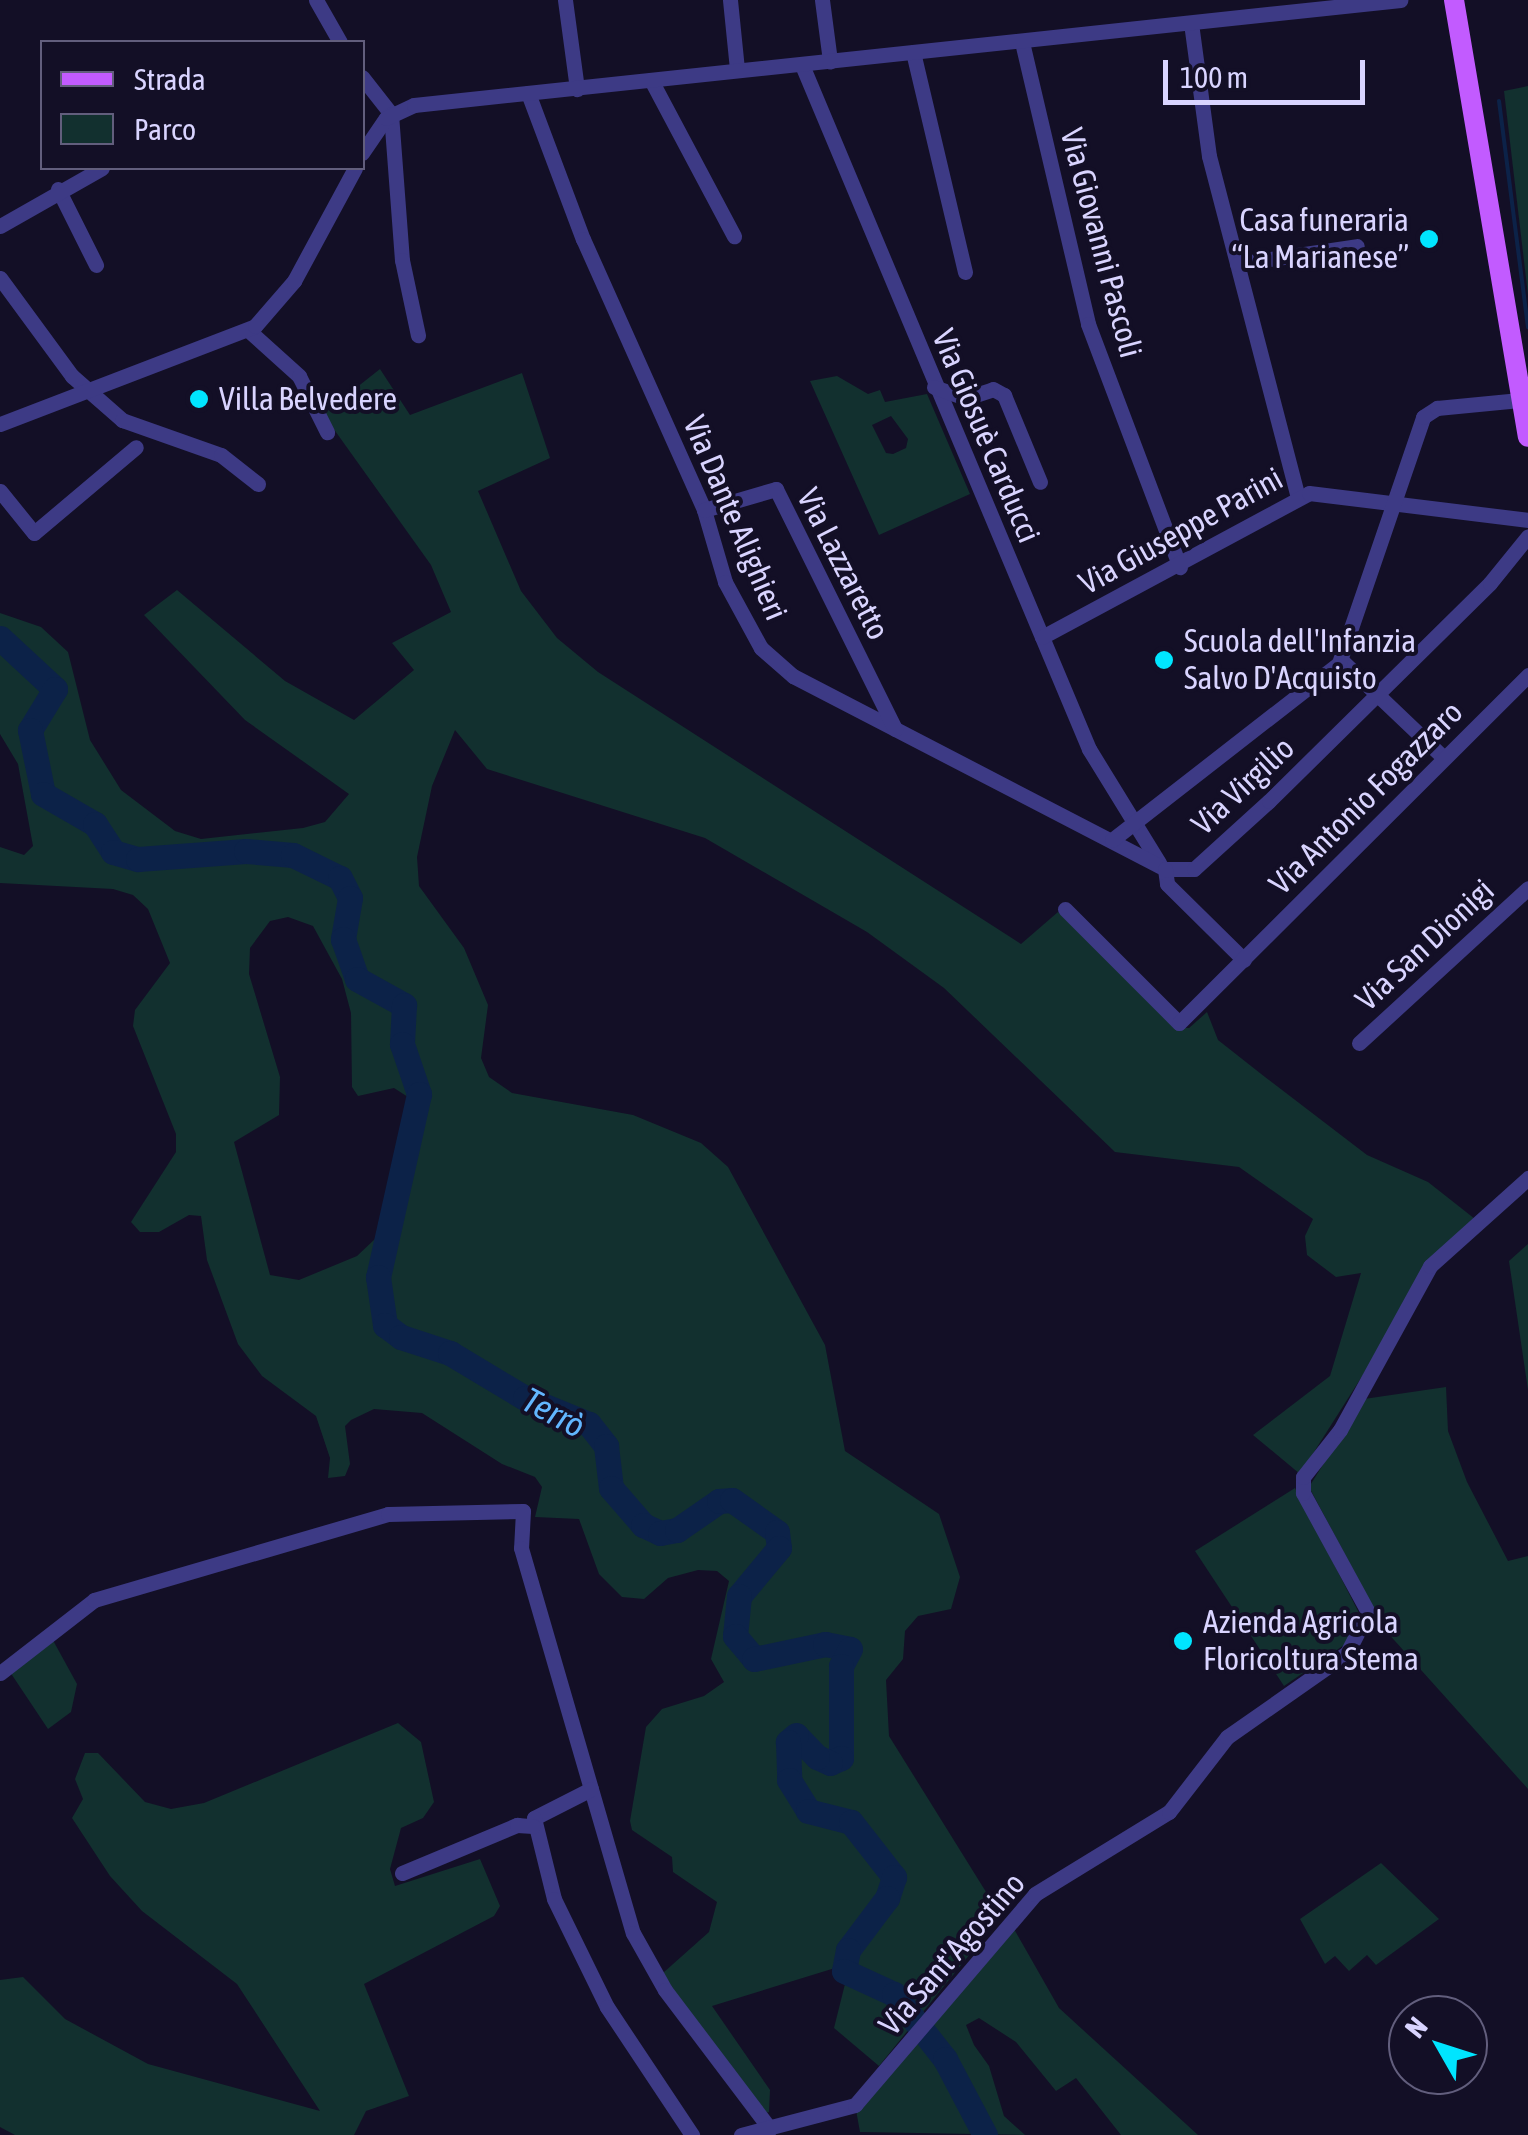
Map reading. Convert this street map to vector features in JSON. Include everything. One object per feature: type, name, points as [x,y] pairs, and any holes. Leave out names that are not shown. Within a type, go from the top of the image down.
[{"type":"main road","points":[[1454,0],[1494,219]]},
{"type":"main road","points":[[1465,0],[1528,437]]},
{"type":"street","points":[[316,0],[339,40]]},
{"type":"street","points":[[565,0],[576,89]]},
{"type":"street","points":[[730,0],[737,69]]},
{"type":"street","points":[[822,0],[830,61]]},
{"type":"street","points":[[365,149],[390,114],[414,105],[1400,0]]},
{"type":"street","points":[[1192,23],[1210,156],[1298,498]]},
{"type":"street","name":"Via Giovanni Pascoli","points":[[1022,42],[1088,324],[1180,567]]},
{"type":"street","points":[[913,52],[965,272]]},
{"type":"street","name":"Via Giosuè Carducci","points":[[802,64],[934,387],[1089,748],[1163,868]]},
{"type":"street","points":[[651,80],[734,236]]},
{"type":"street","points":[[365,81],[390,114],[402,260],[418,334]]},
{"type":"street","name":"Via Dante Alighieri","points":[[528,92],[583,239],[704,510],[726,582],[761,648],[793,676],[1163,868]]},
{"type":"street","points":[[0,226],[58,188],[98,170]]},
{"type":"street","points":[[0,424],[89,386],[248,330],[294,281],[354,170]]},
{"type":"street","points":[[58,188],[96,264]]},
{"type":"street","points":[[1237,264],[1357,246]]},
{"type":"street","points":[[0,278],[68,372],[89,386],[126,423],[220,455],[258,484]]},
{"type":"street","points":[[248,330],[299,376],[327,432]]},
{"type":"street","points":[[934,387],[966,398],[994,390],[1004,395],[1040,482]]},
{"type":"street","points":[[1112,840],[1341,660],[1392,502],[1427,413],[1520,400]]},
{"type":"street","points":[[0,491],[34,533],[136,446]]},
{"type":"street","name":"Via Lazzaretto","points":[[704,510],[776,489],[895,729]]},
{"type":"street","name":"Via Giuseppe Parini","points":[[1042,637],[1180,567],[1298,498],[1322,492],[1528,520]]},
{"type":"street","name":"Via Virgilio","points":[[1163,868],[1194,869],[1379,695],[1523,550],[1528,536]]},
{"type":"street","points":[[1341,660],[1444,758]]},
{"type":"street","name":"Via Antonio Fogazzaro","points":[[1065,909],[1179,1023],[1528,675]]},
{"type":"street","points":[[1163,868],[1166,884],[1244,960]]},
{"type":"street","name":"Via San Dionigi","points":[[1360,1043],[1528,888]]},
{"type":"street","name":"Via Sant'Agostino","points":[[741,2135],[854,2105],[1036,1894],[1169,1812],[1227,1737],[1347,1652],[1364,1629],[1368,1612],[1303,1494],[1303,1477],[1340,1430],[1430,1266],[1528,1178]]},
{"type":"street","points":[[0,1672],[94,1600],[388,1514],[523,1511],[521,1548],[632,1933],[664,1990],[770,2128]]},
{"type":"street","points":[[591,1789],[538,1814],[533,1826],[573,1946],[692,2135]]},
{"type":"street","points":[[402,1874],[518,1825],[533,1826]]},
{"type":"green space","points":[[1528,86],[1528,295],[1504,91]]},
{"type":"green space","points":[[380,369],[410,415],[522,373],[550,458],[478,491],[521,591],[557,638],[598,672],[1021,944],[1058,912],[1177,1028],[1189,1028],[1207,1012],[1218,1040],[1265,1077],[1367,1155],[1428,1182],[1475,1219],[1446,1244],[1300,1474],[1253,1435],[1330,1376],[1361,1273],[1336,1277],[1307,1255],[1305,1236],[1313,1219],[1239,1167],[1115,1152],[944,988],[867,932],[705,838],[487,769],[455,730],[432,786],[417,857],[419,886],[464,948],[488,1005],[481,1058],[489,1077],[512,1093],[633,1115],[701,1143],[728,1167],[825,1345],[845,1451],[939,1514],[960,1577],[951,1609],[918,1616],[905,1631],[903,1659],[886,1680],[889,1736],[1001,1916],[879,2066],[834,2028],[845,1984],[835,1968],[712,2006],[770,2090],[769,2112],[760,2115],[752,2116],[663,1973],[709,1932],[717,1902],[673,1872],[672,1857],[632,1830],[630,1821],[646,1727],[662,1709],[704,1696],[724,1682],[711,1659],[729,1581],[717,1571],[698,1570],[668,1578],[644,1599],[622,1597],[599,1574],[579,1519],[535,1517],[542,1487],[535,1477],[502,1464],[422,1413],[374,1409],[351,1420],[345,1426],[350,1464],[345,1476],[328,1478],[330,1458],[316,1416],[262,1376],[238,1344],[207,1260],[201,1216],[189,1215],[159,1232],[140,1232],[131,1222],[176,1152],[176,1134],[133,1026],[135,1010],[170,963],[148,909],[133,895],[113,889],[0,883],[0,847],[24,855],[33,846],[18,764],[0,734],[0,613],[41,627],[68,652],[90,740],[121,790],[175,831],[201,839],[303,828],[325,822],[349,794],[245,720],[144,615],[177,590],[285,681],[354,720],[414,670],[392,643],[451,612],[431,565],[323,414]],"holes":[[[288,917],[313,926],[342,979],[351,1013],[352,1087],[358,1096],[394,1088],[408,1097],[388,1215],[376,1238],[357,1256],[299,1280],[270,1275],[234,1142],[279,1115],[280,1077],[249,974],[250,948],[270,921]]]},
{"type":"green space","points":[[837,376],[868,394],[880,390],[885,402],[927,394],[970,494],[879,535],[810,381]],"holes":[[[891,416],[908,439],[906,448],[886,453],[872,425]]]},
{"type":"green space","points":[[1528,1244],[1528,1390],[1509,1261]]},
{"type":"green space","points":[[1446,1387],[1448,1431],[1467,1482],[1508,1561],[1528,1556],[1528,1789],[1386,1631],[1373,1626],[1374,1609],[1309,1487],[1364,1399]]},
{"type":"green space","points":[[1295,1488],[1359,1613],[1347,1643],[1284,1686],[1195,1551]]},
{"type":"green space","points":[[49,1633],[77,1684],[71,1712],[48,1729],[8,1669]]},
{"type":"green space","points":[[398,1723],[421,1742],[434,1802],[423,1818],[401,1828],[390,1869],[395,1886],[480,1859],[500,1906],[494,1916],[364,1984],[409,2096],[366,2111],[354,2135],[15,2135],[0,2127],[0,1980],[23,1977],[65,2019],[148,2064],[320,2111],[237,1984],[142,1911],[110,1876],[72,1818],[83,1799],[75,1779],[85,1753],[98,1753],[145,1802],[171,1809],[204,1803]]},
{"type":"green space","points":[[1381,1863],[1439,1919],[1376,1965],[1367,1955],[1349,1971],[1335,1956],[1325,1964],[1300,1919]]},
{"type":"green space","points":[[1014,1929],[1059,2008],[1198,2135],[1121,2135],[1076,2078],[1056,2091],[1016,2042],[979,2018],[966,2025],[989,2066],[1004,2116],[1025,2135],[860,2132],[856,2110]]},
{"type":"waterway","points":[[1499,101],[1528,327]]},
{"type":"waterway","name":"Terrò","points":[[0,638],[55,689],[30,730],[43,794],[95,824],[113,852],[138,859],[246,851],[293,855],[340,878],[350,898],[343,939],[357,979],[404,1005],[402,1044],[419,1094],[378,1277],[385,1325],[401,1337],[450,1353],[525,1398],[589,1424],[606,1446],[611,1488],[643,1525],[660,1533],[677,1530],[719,1501],[732,1500],[777,1532],[779,1548],[739,1596],[735,1636],[754,1659],[825,1644],[850,1649],[841,1666],[841,1758],[830,1763],[817,1757],[796,1735],[788,1742],[789,1780],[808,1811],[851,1822],[894,1877],[887,1898],[848,1950],[844,1971],[894,1994],[945,2059],[985,2135]]},
{"type":"place","name":"Casa funeraria “La Marianese”","points":[[1429,239]]},
{"type":"place","name":"Villa Belvedere","points":[[199,399]]},
{"type":"place","name":"Scuola dell'Infanzia Salvo D'Acquisto","points":[[1164,660]]},
{"type":"place","name":"Azienda Agricola Floricoltura Stema","points":[[1183,1641]]}]
